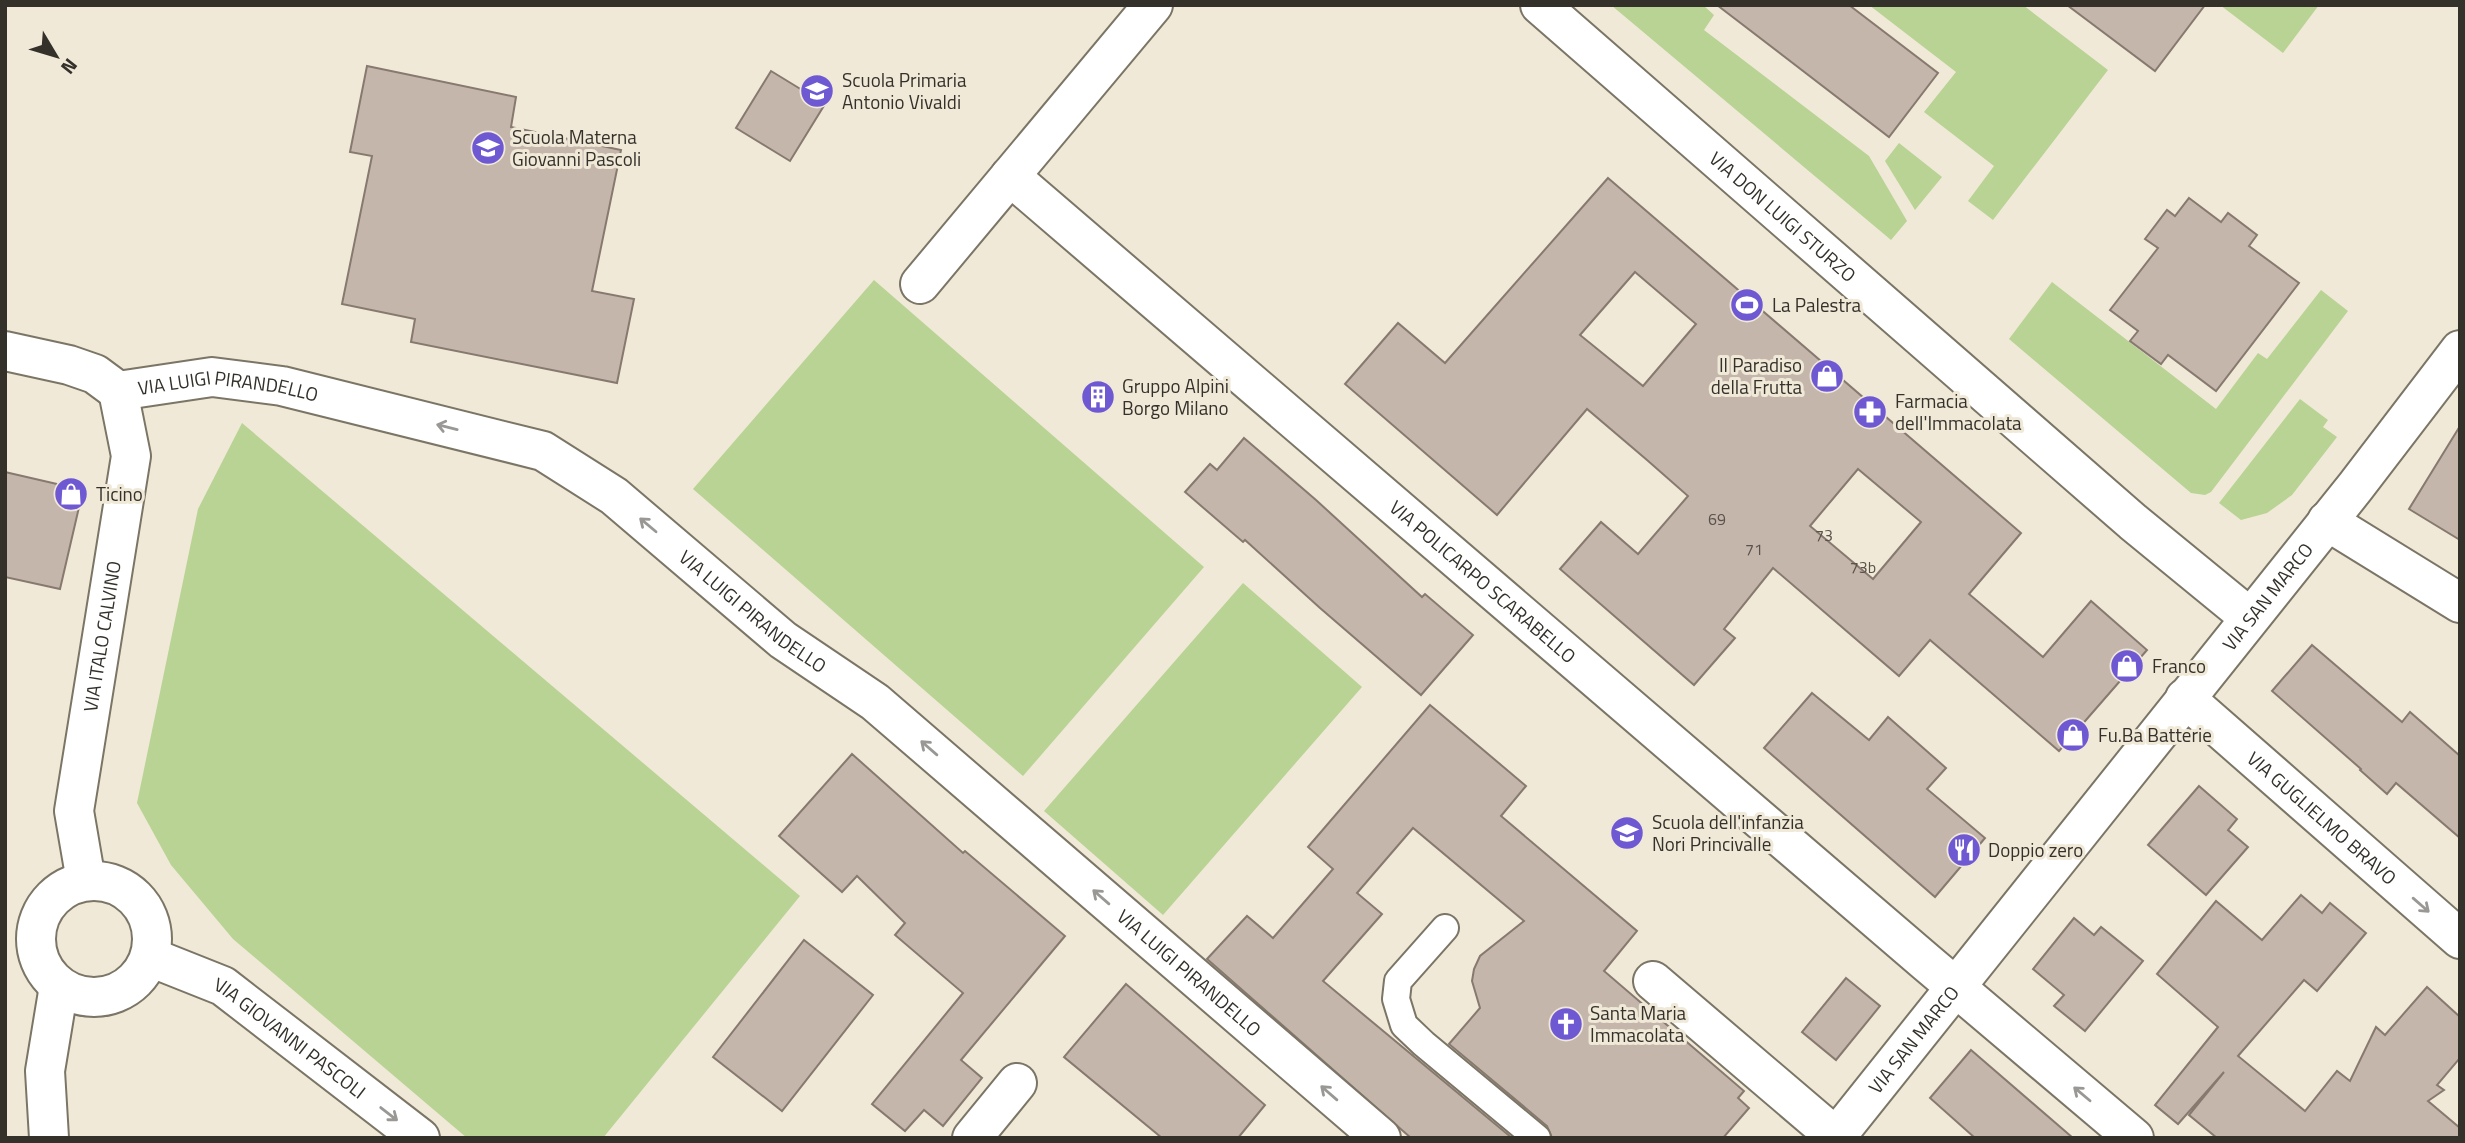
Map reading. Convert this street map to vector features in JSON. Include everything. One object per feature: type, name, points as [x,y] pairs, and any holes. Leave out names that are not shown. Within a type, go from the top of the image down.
[{"type":"street","points":[[920,284],[1153,5]]},
{"type":"street","name":"VIA DON LUIGI STURZO","points":[[1540,5],[2133,522],[2249,617]]},
{"type":"street","name":"VIA POLICARPO SCARABELLO","points":[[1010,176],[2134,1138]]},
{"type":"street","name":"VIA SAN MARCO","points":[[1653,981],[1835,1137],[1957,988],[2460,349]]},
{"type":"street","name":"VIA LUIGI PIRANDELLO","points":[[5,351],[69,365],[95,374],[118,391],[212,377],[282,386],[543,451],[614,496],[783,640],[875,702],[1381,1138]]},
{"type":"street","name":"VIA ITALO CALVINO","points":[[86,881],[74,811],[131,456],[118,391]]},
{"type":"street","points":[[2327,521],[2460,603]]},
{"type":"street","name":"VIA GUGLIELMO BRAVO","points":[[2185,698],[2460,939]]},
{"type":"street","points":[[100,880],[128,890],[147,913],[151,927],[153,942],[143,971],[133,983],[104,997],[88,998],[59,986],[47,974],[39,959],[36,943],[21,920],[60,891],[86,881],[100,880]]},
{"type":"street","name":"VIA GIOVANNI PASCOLI","points":[[150,957],[223,986],[420,1138]]},
{"type":"street","points":[[49,1138],[45,1071],[59,986]]},
{"type":"street","points":[[972,1138],[1017,1083]]},
{"type":"lane","points":[[1445,928],[1398,981],[1396,999],[1404,1025],[1537,1138]]},
{"type":"green space","points":[[1611,5],[1703,5],[1714,15],[1704,30],[1869,156],[1907,221],[1891,240]]},
{"type":"green space","points":[[1869,5],[2023,5],[2108,70],[1993,220],[1968,201],[1994,166],[1924,112],[1956,72]]},
{"type":"green space","points":[[2220,5],[2319,5],[2283,53]]},
{"type":"green space","points":[[1899,143],[1942,177],[1915,210],[1885,161]]},
{"type":"green space","points":[[874,280],[1204,567],[1023,776],[693,489]]},
{"type":"green space","points":[[2052,282],[2216,409],[2258,353],[2267,359],[2321,290],[2348,311],[2211,492],[2205,495],[2191,493],[2009,339]]},
{"type":"green space","points":[[2300,399],[2328,420],[2323,427],[2337,437],[2292,495],[2267,513],[2241,520],[2219,503]]},
{"type":"green space","points":[[242,423],[800,896],[603,1138],[467,1138],[233,939],[171,865],[137,803],[198,509]]},
{"type":"green space","points":[[1243,583],[1362,687],[1163,915],[1044,811]]},
{"type":"building","points":[[1717,5],[1849,5],[1938,73],[1889,137]]},
{"type":"building","points":[[2067,5],[2205,5],[2155,71]]},
{"type":"building","points":[[367,66],[516,97],[511,127],[621,150],[592,291],[634,299],[617,383],[411,342],[415,319],[342,304],[372,156],[350,152]]},
{"type":"building","points":[[771,71],[825,104],[790,161],[736,128]]},
{"type":"building","points":[[1608,178],[2021,533],[1969,594],[2043,657],[2091,601],[2147,650],[2059,751],[1930,640],[1899,676],[1773,568],[1724,629],[1735,638],[1694,685],[1560,569],[1601,522],[1638,554],[1688,496],[1587,409],[1497,515],[1345,384],[1398,323],[1445,363]],"holes":[[[1635,272],[1696,324],[1643,386],[1580,335]],[[1858,469],[1921,522],[1873,579],[1810,526]]]},
{"type":"building","points":[[2189,198],[2221,222],[2228,213],[2257,235],[2249,246],[2299,283],[2216,391],[2168,355],[2161,364],[2130,341],[2138,331],[2110,310],[2158,248],[2145,239],[2167,210],[2175,216]]},
{"type":"building","points":[[2460,426],[2460,540],[2409,509]]},
{"type":"building","points":[[1244,438],[1422,597],[1425,594],[1473,635],[1421,695],[1245,540],[1243,542],[1185,492],[1210,464],[1217,470]]},
{"type":"building","points":[[5,472],[83,490],[60,589],[5,577]]},
{"type":"building","points":[[2312,645],[2402,722],[2410,712],[2460,756],[2460,838],[2396,783],[2387,794],[2272,691]]},
{"type":"building","points":[[1812,693],[1869,740],[1888,717],[1946,768],[1927,789],[1985,838],[1935,897],[1764,748]]},
{"type":"building","points":[[1430,705],[1526,786],[1501,816],[1637,931],[1604,971],[1744,1091],[1738,1098],[1749,1108],[1723,1138],[1552,1138],[1547,1126],[1449,1044],[1480,1008],[1472,981],[1480,956],[1524,921],[1413,828],[1357,893],[1382,914],[1323,981],[1512,1138],[1411,1138],[1207,959],[1247,916],[1273,938],[1333,869],[1308,847]]},
{"type":"building","points":[[852,754],[963,853],[965,851],[1065,936],[961,1060],[982,1078],[943,1126],[924,1110],[905,1131],[872,1104],[963,993],[895,935],[905,923],[857,876],[842,892],[779,836]]},
{"type":"building","points":[[2199,786],[2237,819],[2228,830],[2248,847],[2206,895],[2148,845]]},
{"type":"building","points":[[2301,895],[2322,913],[2330,903],[2366,933],[2317,991],[2304,980],[2238,1056],[2305,1111],[2337,1071],[2350,1081],[2376,1027],[2385,1035],[2427,987],[2460,1017],[2460,1058],[2437,1085],[2444,1090],[2428,1101],[2460,1128],[2460,1138],[2217,1138],[2189,1115],[2224,1072],[2178,1124],[2155,1105],[2218,1027],[2157,974],[2216,901],[2262,940]]},
{"type":"building","points":[[2074,918],[2094,935],[2101,927],[2143,961],[2085,1031],[2054,1006],[2064,995],[2033,969]]},
{"type":"building","points":[[804,940],[873,995],[782,1111],[713,1057]]},
{"type":"building","points":[[1846,978],[1880,1006],[1836,1060],[1802,1032]]},
{"type":"building","points":[[1126,984],[1265,1105],[1238,1138],[1162,1138],[1064,1057]]},
{"type":"building","points":[[1971,1050],[2073,1138],[1975,1138],[1930,1098]]},
{"type":"place","name":"Scuola Primaria Antonio Vivaldi","points":[[817,91]]},
{"type":"place","name":"Scuola Materna Giovanni Pascoli","points":[[488,148]]},
{"type":"place","name":"La Palestra","points":[[1747,305]]},
{"type":"place","name":"Il Paradiso della Frutta","points":[[1827,376]]},
{"type":"place","name":"Gruppo Alpini Borgo Milano","points":[[1098,397]]},
{"type":"place","name":"Farmacia dell'Immacolata","points":[[1870,412]]},
{"type":"place","name":"Ticino","points":[[71,494]]},
{"type":"place","name":"Franco","points":[[2127,666]]},
{"type":"place","name":"Fu.Ba Batterie","points":[[2073,735]]},
{"type":"place","name":"Scuola dell'infanzia Nori Princivalle","points":[[1627,833]]},
{"type":"place","name":"Doppio zero","points":[[1964,850]]},
{"type":"place","name":"Santa Maria Immacolata","points":[[1566,1024]]}]
